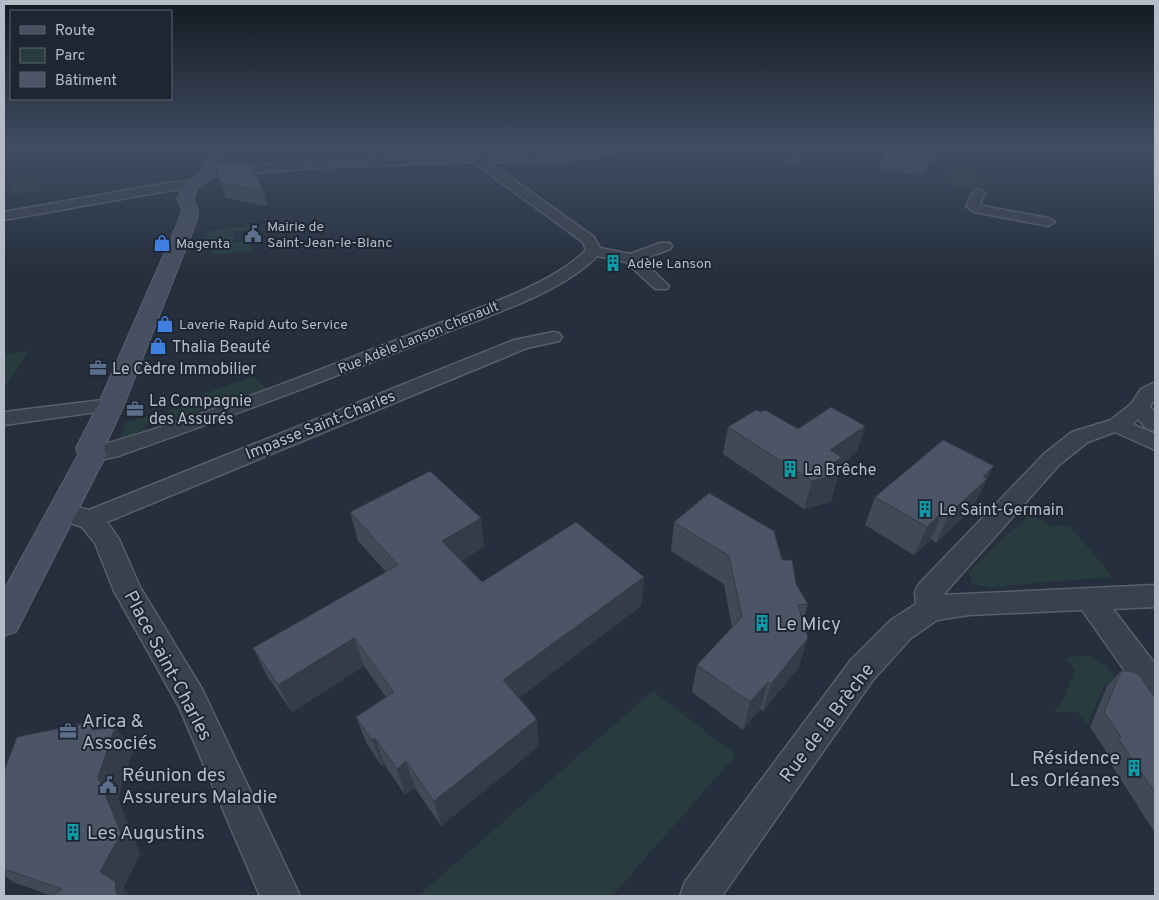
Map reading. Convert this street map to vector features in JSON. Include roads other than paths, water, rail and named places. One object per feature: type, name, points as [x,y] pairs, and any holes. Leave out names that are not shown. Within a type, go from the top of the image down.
[{"type":"main road","points":[[4,622],[75,517],[92,455],[90,448],[111,406],[188,220],[190,210],[185,199],[190,190]]},
{"type":"street","points":[[4,216],[150,190]]},
{"type":"street","points":[[520,190],[588,240],[594,251],[632,259],[661,286]]},
{"type":"street","points":[[979,193],[973,206],[979,209],[1048,222]]},
{"type":"street","points":[[632,259],[665,246]]},
{"type":"street","name":"Rue Adèle Lanson Chenault","points":[[92,455],[110,452],[242,406],[468,320],[573,269],[590,258],[594,251]]},
{"type":"street","name":"Impasse Saint-Charles","points":[[75,517],[110,510],[521,344],[553,337]]},
{"type":"street","points":[[1155,388],[1148,393],[1139,408],[1118,425],[1080,437],[1052,459],[929,592],[930,609],[969,604],[1155,596]]},
{"type":"street","points":[[4,419],[111,406]]},
{"type":"street","points":[[1139,408],[1155,424]]},
{"type":"street","points":[[1118,425],[1155,443]]},
{"type":"street","name":"Place Saint-Charles","points":[[75,517],[106,539],[128,591],[191,699],[280,896]]},
{"type":"street","points":[[1089,599],[1155,688]]},
{"type":"street","name":"Rue de la Brèche","points":[[699,896],[862,670],[902,629],[930,609]]},
{"type":"place","name":"Mairie de Saint-Jean-le-Blanc","points":[[253,234]]},
{"type":"place","name":"Magenta","points":[[162,243]]},
{"type":"place","name":"Adèle Lanson","points":[[613,263]]},
{"type":"place","name":"Laverie Rapid Auto Service","points":[[165,324]]},
{"type":"place","name":"Thalia Beauté","points":[[158,346]]},
{"type":"place","name":"Le Cèdre Immobilier","points":[[98,368]]},
{"type":"place","name":"La Compagnie des Assurés","points":[[135,409]]},
{"type":"place","name":"La Brêche","points":[[790,469]]},
{"type":"place","name":"Le Saint-Germain","points":[[925,509]]},
{"type":"place","name":"Le Micy","points":[[762,623]]},
{"type":"place","name":"Arica & Associés","points":[[68,731]]},
{"type":"place","name":"Résidence Les Orléanes","points":[[1134,768]]},
{"type":"place","name":"Réunion des Assureurs Maladie","points":[[108,785]]},
{"type":"place","name":"Les Augustins","points":[[73,832]]}]
